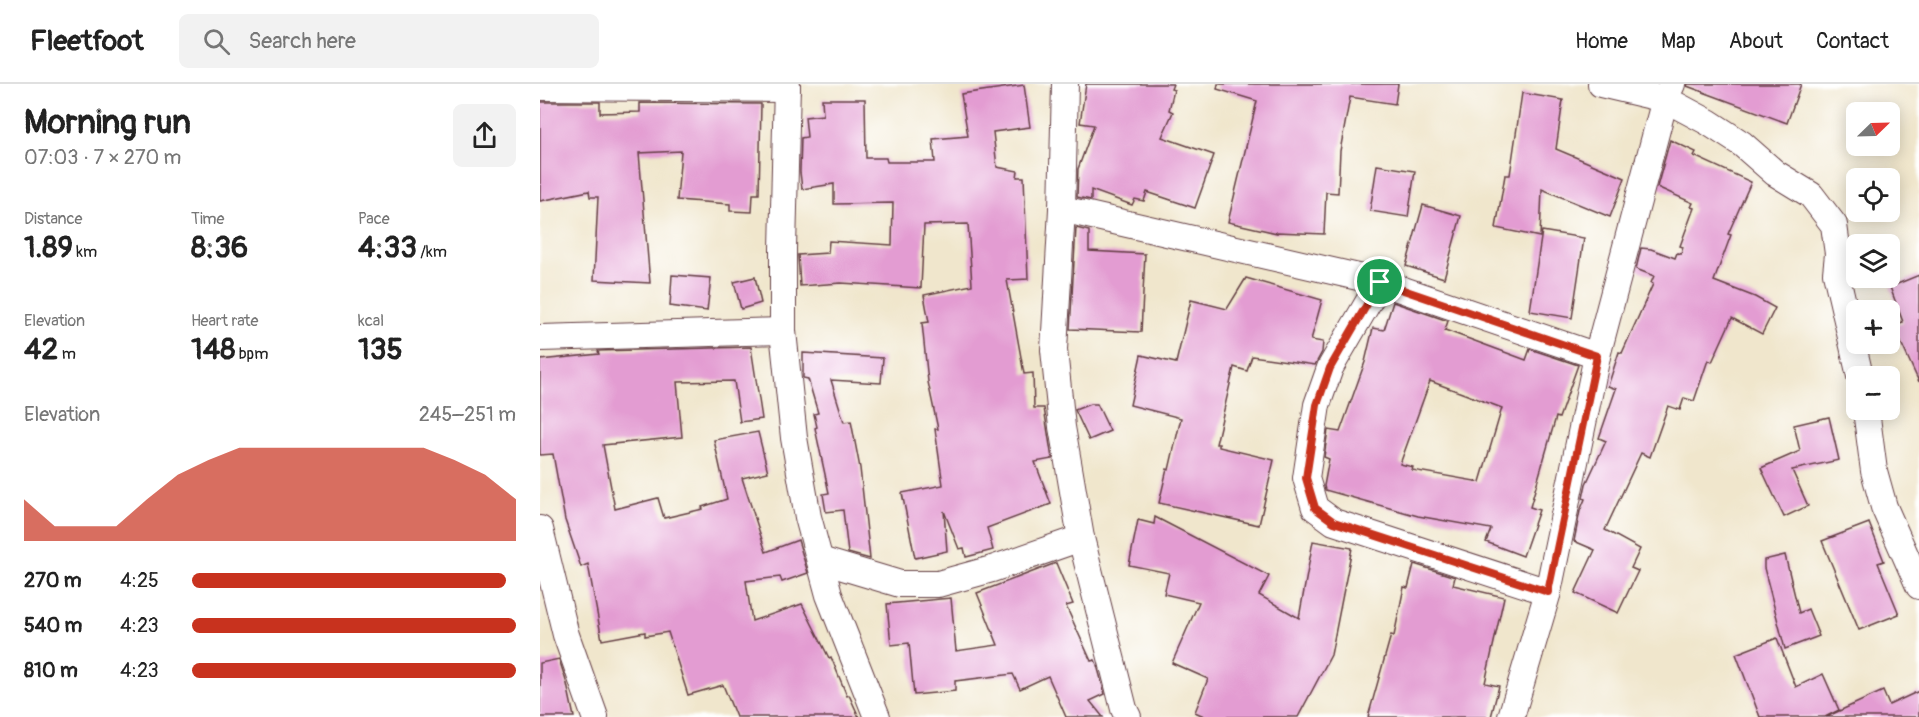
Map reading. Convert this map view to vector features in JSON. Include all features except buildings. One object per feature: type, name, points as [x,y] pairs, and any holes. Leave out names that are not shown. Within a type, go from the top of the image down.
[{"type":"street","points":[[1065,84],[1062,209],[1054,351],[1062,427],[1082,538],[1124,710],[1128,717]]},
{"type":"street","points":[[1601,84],[1669,92],[1708,122],[1742,144],[1775,172],[1811,195],[1834,225],[1838,254],[1836,273],[1858,366]]},
{"type":"street","points":[[540,87],[787,87],[783,331],[794,438],[808,517],[829,594],[877,717]]},
{"type":"street","points":[[1511,717],[1548,592],[1597,356],[1669,92]]},
{"type":"street","points":[[1062,209],[1380,282],[1597,356]]},
{"type":"street","points":[[1380,282],[1330,368],[1317,405],[1306,478],[1315,508],[1334,522],[1548,592]]},
{"type":"street","points":[[540,338],[783,331]]},
{"type":"street","points":[[1867,420],[1874,471],[1884,507],[1919,586]]},
{"type":"street","points":[[540,529],[566,635],[595,717]]},
{"type":"street","points":[[820,560],[900,584],[938,584],[992,569],[1082,538]]},
{"type":"route","points":[[1380,282],[1597,356],[1548,592],[1334,522],[1315,508],[1306,478],[1317,405],[1330,368],[1380,282]]}]
